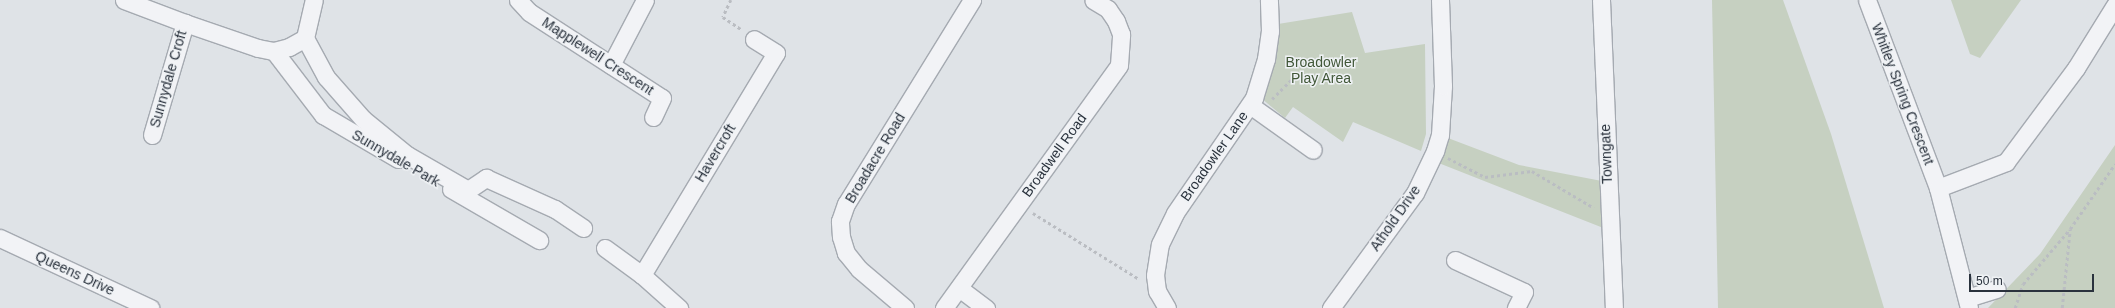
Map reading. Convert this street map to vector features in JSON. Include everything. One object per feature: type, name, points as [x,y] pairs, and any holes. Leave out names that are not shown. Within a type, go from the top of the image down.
[{"type":"street","points":[[124,0],[258,48],[274,51],[289,47],[305,38],[314,0]]},
{"type":"street","name":"Mapplewell Crescent","points":[[518,0],[529,12],[662,98],[653,116]]},
{"type":"street","points":[[610,65],[645,0]]},
{"type":"street","name":"Broadacre Road","points":[[905,308],[859,269],[846,253],[841,237],[840,221],[846,204],[971,0]]},
{"type":"street","name":"Broadwell Road","points":[[944,308],[1119,65],[1121,34],[1116,21],[1108,10],[1093,0]]},
{"type":"street","name":"Broadowler Lane","points":[[1167,308],[1157,291],[1155,259],[1166,229],[1254,109],[1266,60],[1270,30],[1269,0]]},
{"type":"street","name":"Athold Drive","points":[[1331,308],[1415,193],[1435,151],[1440,134],[1443,86],[1440,0]]},
{"type":"street","name":"Towngate","points":[[1601,0],[1614,308]]},
{"type":"street","name":"Whitley Spring Crescent","points":[[1867,0],[1938,188],[1968,303],[1997,289]]},
{"type":"street","points":[[1938,188],[2006,162],[2076,68],[2115,5]]},
{"type":"street","name":"Sunnydale Croft","points":[[152,135],[185,23]]},
{"type":"street","name":"Sunnydale Park","points":[[305,38],[326,78],[363,119],[407,155],[468,190],[486,178],[555,210],[583,228]]},
{"type":"street","name":"Havercroft","points":[[642,275],[776,53],[754,39]]},
{"type":"street","name":"Sunnydale Park","points":[[274,51],[323,115],[539,240]]},
{"type":"street","points":[[1254,109],[1313,150]]},
{"type":"street","name":"Queens Drive","points":[[0,238],[150,308]]},
{"type":"street","points":[[605,248],[642,275],[679,308]]},
{"type":"street","points":[[1455,260],[1524,292],[1516,308]]},
{"type":"street","points":[[959,288],[986,308]]},
{"type":"path","points":[[731,0],[723,17],[754,39]]},
{"type":"path","points":[[1254,109],[1292,79],[1315,75]]},
{"type":"path","points":[[1435,151],[1485,177],[1532,171],[1610,218]]},
{"type":"path","points":[[2015,308],[2023,284],[2070,229],[2115,164]]},
{"type":"path","points":[[1019,205],[1157,291]]},
{"type":"path","points":[[2062,308],[2070,229]]},
{"type":"green space","points":[[1712,0],[1783,0],[1831,134],[1884,308],[1718,308]]},
{"type":"green space","points":[[1951,0],[2021,0],[1980,58],[1970,54]]},
{"type":"green space","name":"Broadowler Play Area","points":[[1352,12],[1365,53],[1425,44],[1426,134],[1421,151],[1353,122],[1343,142],[1293,107],[1285,118],[1261,98],[1276,60],[1278,24]]},
{"type":"green space","points":[[1440,135],[1519,165],[1607,182],[1611,231],[1431,160]]},
{"type":"green space","points":[[2115,145],[2115,308],[1988,308],[2040,254]]}]
